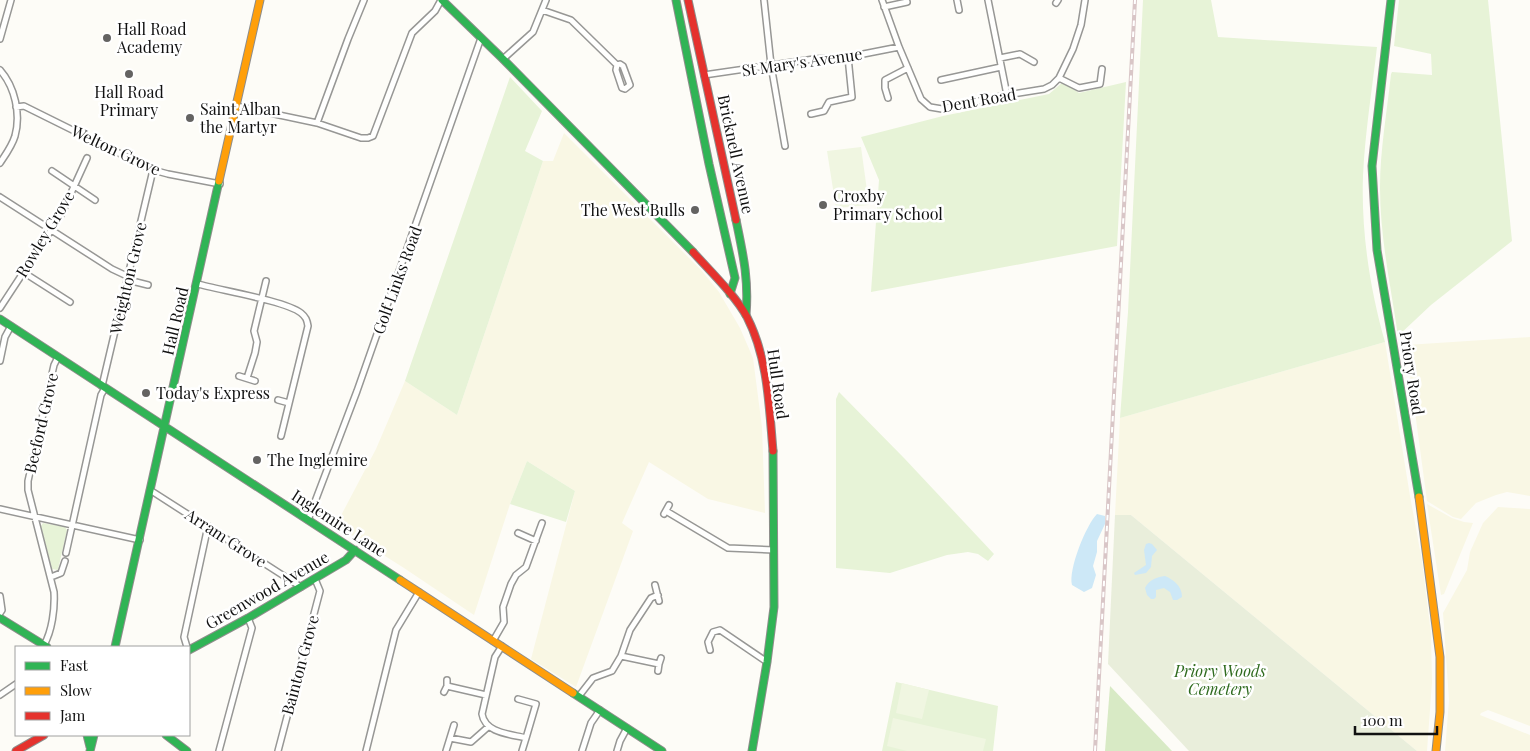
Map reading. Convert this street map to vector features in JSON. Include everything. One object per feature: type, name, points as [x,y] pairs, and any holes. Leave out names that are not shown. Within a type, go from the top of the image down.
[{"type":"street","points":[[0,39],[12,0]]},
{"type":"street","name":"Hall Road","points":[[116,646],[260,0]]},
{"type":"street","points":[[317,123],[364,0]]},
{"type":"street","points":[[236,106],[317,123],[361,138],[373,136],[412,33],[435,11],[442,0]]},
{"type":"street","name":"Hull Road","points":[[442,0],[677,235],[730,294],[746,315],[759,346],[766,379],[774,461],[774,607],[752,751]]},
{"type":"street","points":[[503,59],[533,32],[546,0]]},
{"type":"street","name":"Bricknell Avenue","points":[[676,0],[709,164],[735,278],[730,294]]},
{"type":"street","name":"Bricknell Avenue","points":[[688,0],[744,257],[748,290],[746,315]]},
{"type":"street","points":[[764,0],[785,144],[791,140]]},
{"type":"street","name":"Dent Road","points":[[882,0],[921,99],[930,107],[942,110],[1007,95],[1044,89],[1052,85],[1059,78]]},
{"type":"street","points":[[957,0],[958,10]]},
{"type":"street","points":[[988,0],[1007,95]]},
{"type":"street","points":[[1085,0],[1081,25],[1073,49],[1059,78],[1079,88],[1100,84],[1102,69]]},
{"type":"street","name":"Priory Road","points":[[1391,0],[1372,166],[1377,241],[1434,602],[1440,657],[1440,712],[1436,751]]},
{"type":"street","points":[[884,7],[907,2]]},
{"type":"street","points":[[542,10],[572,20],[616,65]]},
{"type":"street","name":"Golf Links Road","points":[[308,520],[361,382],[481,38]]},
{"type":"street","name":"St Mary's Avenue","points":[[704,75],[848,56],[899,47]]},
{"type":"street","points":[[1000,58],[1020,54],[1034,62]]},
{"type":"street","points":[[811,114],[824,111],[829,102],[852,97],[848,56]]},
{"type":"street","points":[[941,80],[1001,67]]},
{"type":"street","points":[[888,98],[885,80],[908,68]]},
{"type":"street","points":[[0,70],[11,88],[16,106],[17,125],[15,137],[0,163]]},
{"type":"street","name":"Welton Grove","points":[[16,106],[24,106],[153,170],[220,184]]},
{"type":"street","name":"Rowley Grove","points":[[0,308],[66,206],[86,158]]},
{"type":"street","name":"Weighton Grove","points":[[66,553],[153,170]]},
{"type":"street","points":[[52,172],[95,200]]},
{"type":"street","points":[[0,197],[128,279],[148,285]]},
{"type":"street","points":[[24,272],[70,302]]},
{"type":"street","points":[[247,378],[255,353],[257,342],[254,331],[266,281]]},
{"type":"street","points":[[198,284],[261,299],[299,311],[306,317],[308,326],[281,436]]},
{"type":"street","name":"Inglemire Lane","points":[[0,318],[662,751]]},
{"type":"street","points":[[0,361],[5,337],[11,326]]},
{"type":"street","name":"Beeford Grove","points":[[46,646],[55,603],[54,592],[34,516],[28,490],[28,481],[54,365],[58,357]]},
{"type":"street","points":[[239,376],[255,381]]},
{"type":"street","points":[[278,400],[289,403]]},
{"type":"street","name":"Arram Grove","points":[[150,490],[301,587]]},
{"type":"street","points":[[0,509],[140,540]]},
{"type":"street","points":[[666,510],[728,548],[774,550]]},
{"type":"street","points":[[493,641],[504,622],[503,608],[511,584],[516,575],[526,567],[542,523]]},
{"type":"street","points":[[187,646],[184,637],[208,526]]},
{"type":"street","points":[[518,533],[536,541]]},
{"type":"street","name":"Greenwood Avenue","points":[[190,648],[248,618],[316,579],[346,560],[355,550]]},
{"type":"street","points":[[50,577],[61,573],[65,561]]},
{"type":"street","name":"Bainton Grove","points":[[278,751],[320,591],[316,579]]},
{"type":"street","points":[[655,585],[659,601]]},
{"type":"street","points":[[366,751],[396,630],[420,592]]},
{"type":"street","points":[[579,696],[593,678],[612,671],[621,656],[630,630],[651,598],[658,595]]},
{"type":"street","points":[[0,596],[2,610],[0,613]]},
{"type":"street","points":[[0,618],[46,646]]},
{"type":"street","points":[[219,751],[252,628],[248,618]]},
{"type":"street","points":[[710,650],[708,642],[712,632],[720,630],[767,662]]},
{"type":"street","points":[[502,646],[495,657],[482,714],[483,720],[488,727],[495,730],[526,738]]},
{"type":"street","points":[[621,656],[658,664]]},
{"type":"street","points":[[658,671],[658,664],[661,658]]},
{"type":"street","points":[[444,692],[447,683],[486,695]]},
{"type":"street","points":[[0,695],[15,685]]},
{"type":"street","points":[[518,699],[536,704],[522,751]]},
{"type":"street","points":[[582,751],[591,724],[600,710]]},
{"type":"street","points":[[446,751],[454,725]]},
{"type":"street","points":[[450,738],[471,742],[476,740],[488,727]]},
{"type":"street","points":[[617,751],[627,728]]},
{"type":"street","points":[[16,751],[42,736]]},
{"type":"street","points":[[87,736],[90,749]]},
{"type":"street","points":[[90,749],[94,736]]},
{"type":"street","points":[[167,736],[187,751]]},
{"type":"shaded area","points":[[564,133],[701,270],[719,292],[740,328],[753,358],[762,427],[765,513],[708,499],[649,462],[622,523],[633,531],[576,687],[531,659],[575,491],[527,461],[510,504],[474,615],[336,525],[376,449],[405,381],[457,415],[543,161],[553,161]]},
{"type":"shaded area","points":[[1530,337],[1530,496],[1507,492],[1496,495],[1476,503],[1461,519],[1453,517],[1427,501],[1406,345]]},
{"type":"shaded area","points":[[1385,342],[1422,561],[1431,634],[1432,682],[1427,751],[1417,751],[1131,515],[1115,515],[1120,418]]},
{"type":"shaded area","points":[[1427,504],[1452,518],[1473,523],[1444,594],[1441,595]]},
{"type":"shaded area","points":[[1498,507],[1530,509],[1530,726],[1488,710],[1480,715],[1530,735],[1530,751],[1445,751],[1449,700],[1443,613],[1467,570],[1470,552],[1483,523]]},
{"type":"green space","points":[[1143,0],[1211,0],[1218,37],[1377,47],[1365,144],[1363,218],[1371,281],[1385,342],[1120,418],[1128,312]]},
{"type":"green space","points":[[1399,0],[1488,0],[1512,241],[1431,305],[1398,336],[1380,207],[1381,160],[1391,74],[1392,72],[1432,75],[1431,54],[1394,46]]},
{"type":"green space","points":[[510,77],[542,111],[525,151],[543,161],[457,415],[405,381]]},
{"type":"green space","points":[[1063,82],[1079,93],[1126,82],[1117,246],[871,292],[879,180],[861,137],[943,116],[1049,94]]},
{"type":"green space","points":[[861,147],[869,205],[836,208],[827,151]]},
{"type":"green space","points":[[839,392],[994,554],[988,561],[978,554],[968,552],[947,555],[890,573],[836,568],[836,399]]},
{"type":"green space","points":[[527,461],[575,491],[566,522],[510,504]]},
{"type":"green space","name":"Priory Woods Cemetery","points":[[1115,515],[1131,515],[1417,751],[1189,751],[1108,664]]},
{"type":"green space","points":[[43,523],[65,527],[67,530],[58,570],[52,569],[41,526]]},
{"type":"green space","points":[[896,682],[998,706],[993,751],[882,751]]},
{"type":"green space","points":[[902,683],[929,690],[922,719],[896,713]]},
{"type":"green space","points":[[1110,686],[1172,751],[1105,751]]},
{"type":"green space","points":[[893,718],[986,739],[983,751],[907,751],[887,746]]},
{"type":"water","points":[[1097,514],[1105,516],[1105,524],[1097,541],[1097,552],[1093,566],[1096,575],[1092,588],[1084,592],[1072,585],[1071,578],[1083,537]]},
{"type":"water","points":[[1149,543],[1157,550],[1152,556],[1151,567],[1146,573],[1135,575],[1134,573],[1146,565],[1144,550],[1146,544]]},
{"type":"water","points":[[1165,576],[1177,584],[1181,590],[1182,597],[1173,600],[1170,592],[1164,588],[1156,590],[1156,597],[1154,599],[1147,595],[1145,588],[1149,583],[1156,578]]},
{"type":"railway","points":[[1095,751],[1135,0]]},
{"type":"traffic: fast","points":[[442,0],[503,59],[693,252]]},
{"type":"traffic: fast","points":[[676,0],[709,164],[735,278],[730,294]]},
{"type":"traffic: fast","points":[[1391,0],[1372,166],[1377,250],[1419,497]]},
{"type":"traffic: fast","points":[[115,646],[219,181]]},
{"type":"traffic: fast","points":[[736,220],[746,278],[746,315]]},
{"type":"traffic: fast","points":[[0,319],[400,580]]},
{"type":"traffic: fast","points":[[752,751],[774,607],[773,451]]},
{"type":"traffic: fast","points":[[190,649],[248,618],[346,560],[355,550]]},
{"type":"traffic: fast","points":[[0,618],[45,646]]},
{"type":"traffic: fast","points":[[573,693],[662,751]]},
{"type":"traffic: fast","points":[[87,736],[90,747]]},
{"type":"traffic: fast","points":[[90,751],[94,736]]},
{"type":"traffic: fast","points":[[167,736],[187,751]]},
{"type":"traffic: slow","points":[[219,181],[260,0]]},
{"type":"traffic: slow","points":[[1419,497],[1440,657],[1440,712],[1436,751]]},
{"type":"traffic: slow","points":[[400,580],[573,693]]},
{"type":"traffic: jam","points":[[688,0],[736,220]]},
{"type":"traffic: jam","points":[[693,252],[736,301],[747,317],[754,333],[763,365],[769,399],[773,451]]},
{"type":"traffic: jam","points":[[16,751],[42,736]]},
{"type":"place","name":"Hall Road Academy","points":[[107,38]]},
{"type":"place","name":"Hall Road Primary","points":[[129,74]]},
{"type":"place","name":"Saint Alban the Martyr","points":[[190,118]]},
{"type":"place","name":"Croxby Primary School","points":[[823,205]]},
{"type":"place","name":"The West Bulls","points":[[695,210]]},
{"type":"place","name":"Today's Express","points":[[146,393]]},
{"type":"place","name":"The Inglemire","points":[[257,460]]}]
